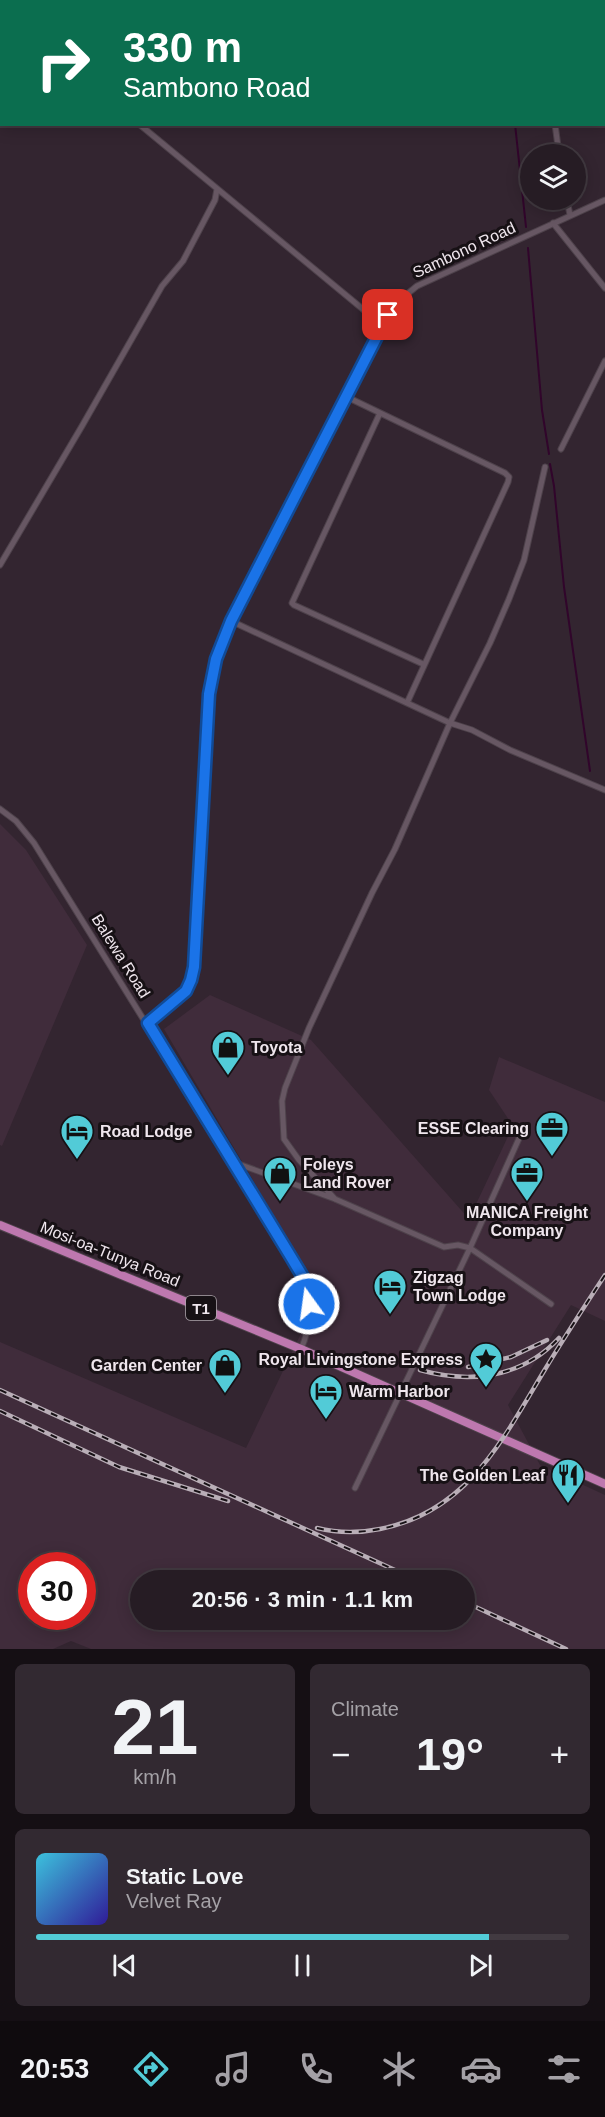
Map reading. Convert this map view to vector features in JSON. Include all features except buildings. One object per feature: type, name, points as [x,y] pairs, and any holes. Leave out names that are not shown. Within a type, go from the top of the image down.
[{"type":"highway","name":"Mosi-oa-Tunya Road","points":[[0,1225],[301,1349],[605,1484]]},
{"type":"street","points":[[141,126],[382,325]]},
{"type":"street","points":[[555,126],[558,144]]},
{"type":"street","points":[[0,565],[162,286],[183,261],[215,200],[217,189]]},
{"type":"street","name":"Sambono Road","points":[[148,1023],[186,991],[194,967],[209,694],[216,659],[231,621],[382,325],[395,304],[417,286],[605,200]]},
{"type":"street","points":[[569,210],[570,215]]},
{"type":"street","points":[[553,223],[605,288]]},
{"type":"street","points":[[561,449],[605,361]]},
{"type":"street","points":[[346,397],[505,473],[508,477],[508,482],[407,703]]},
{"type":"street","points":[[380,413],[292,603],[294,606],[423,664]]},
{"type":"street","points":[[335,1199],[299,1160],[284,1139],[282,1101],[285,1088],[309,1028],[395,849],[450,723],[490,643],[520,574],[545,467]]},
{"type":"street","points":[[231,621],[450,723],[472,730],[510,750],[605,790]]},
{"type":"street","name":"Balewa Road","points":[[0,808],[16,821],[34,843],[148,1023],[306,1282],[309,1322],[306,1339],[301,1349]]},
{"type":"street","points":[[356,1488],[522,1134]]},
{"type":"street","points":[[233,1162],[335,1199],[444,1247],[458,1245],[470,1248],[551,1304]]},
{"type":"shaded area","points":[[0,824],[26,850],[87,945],[2,1146],[0,1145]]},
{"type":"shaded area","points":[[210,995],[311,1040],[469,1219],[513,1126],[489,1090],[499,1057],[605,1102],[605,1321],[571,1305],[508,1405],[540,1465],[605,1495],[605,1649],[91,1649],[71,1641],[53,1649],[0,1649],[0,1342],[246,1448],[320,1294],[164,1029]]},
{"type":"waterway","points":[[515,126],[526,227]]},
{"type":"waterway","points":[[528,248],[542,410],[549,454]]},
{"type":"waterway","points":[[550,464],[564,587],[590,771]]},
{"type":"railway","points":[[317,1528],[348,1532],[380,1529],[410,1520],[436,1507],[459,1490],[497,1447],[605,1275]]},
{"type":"railway","points":[[420,1370],[458,1377],[494,1374],[529,1362],[559,1338]]},
{"type":"railway","points":[[468,1367],[511,1357],[547,1340]]},
{"type":"railway","points":[[0,1390],[395,1570]]},
{"type":"railway","points":[[0,1411],[119,1467],[228,1501]]},
{"type":"railway","points":[[475,1607],[566,1649]]},
{"type":"place","name":"Toyota","points":[[228,1076]]},
{"type":"place","name":"ESSE Clearing","points":[[552,1157]]},
{"type":"place","name":"Road Lodge","points":[[77,1160]]},
{"type":"place","name":"Foleys Land Rover","points":[[280,1202]]},
{"type":"place","name":"MANICA Freight Company","points":[[527,1202]]},
{"type":"place","name":"Zigzag Town Lodge","points":[[390,1315]]},
{"type":"place","name":"Royal Livingstone Express","points":[[486,1388]]},
{"type":"place","name":"Garden Center","points":[[225,1394]]},
{"type":"place","name":"Warm Harbor","points":[[326,1420]]},
{"type":"place","name":"The Golden Leaf","points":[[568,1504]]},
{"type":"route","points":[[309,1304],[306,1282],[148,1023],[186,991],[194,967],[209,694],[216,659],[231,621],[388,315]]}]
